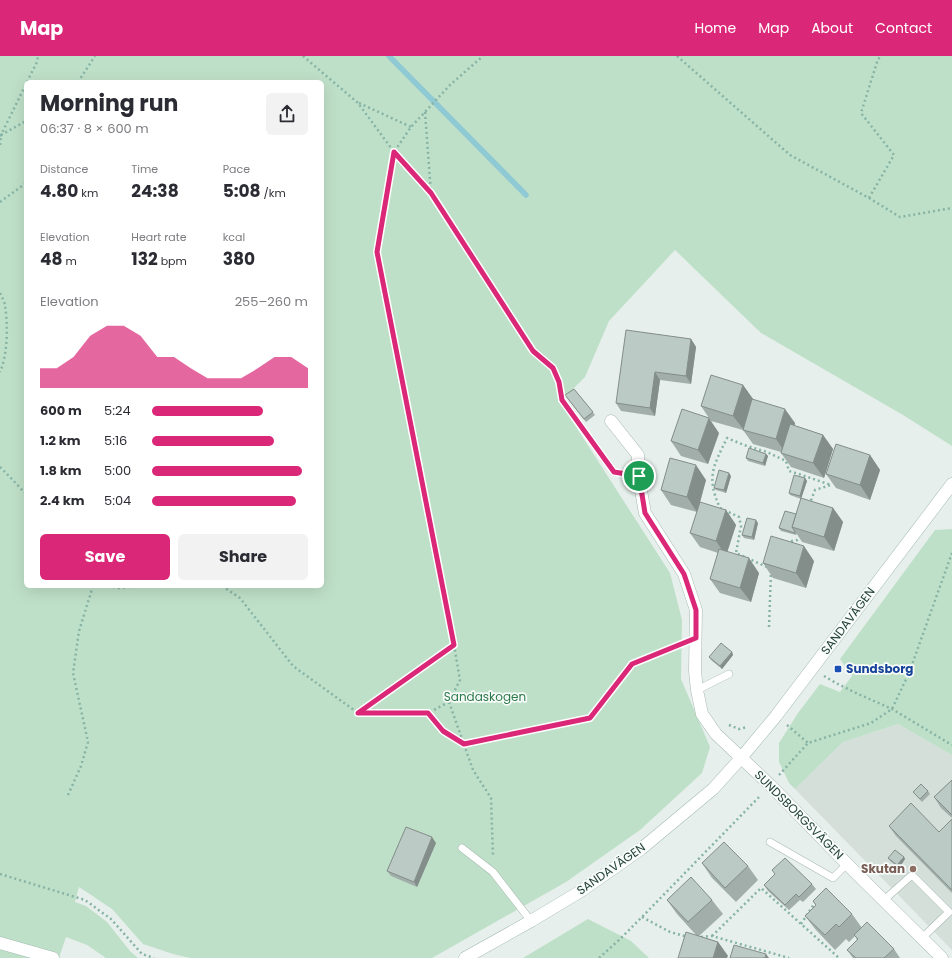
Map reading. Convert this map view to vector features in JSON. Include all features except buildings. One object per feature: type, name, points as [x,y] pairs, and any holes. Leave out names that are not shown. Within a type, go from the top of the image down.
[{"type":"street","points":[[611,421],[638,454],[637,468],[645,513],[684,574],[696,610],[695,671],[702,714],[716,734],[741,758]]},
{"type":"street","name":"SANDAVÄGEN","points":[[465,958],[581,891],[641,849],[713,789],[776,716],[952,484]]},
{"type":"street","name":"SUNDSBORGSVÄGEN","points":[[741,758],[770,785],[942,958]]},
{"type":"street","points":[[0,942],[52,958]]},
{"type":"lane","points":[[697,690],[729,674]]},
{"type":"lane","points":[[770,842],[832,878],[847,864]]},
{"type":"lane","points":[[462,848],[493,872],[531,921]]},
{"type":"lane","points":[[884,900],[912,875],[948,912],[922,938]]},
{"type":"path","points":[[28,80],[37,62],[38,56]]},
{"type":"path","points":[[79,80],[94,56]]},
{"type":"path","points":[[303,56],[358,103],[394,152],[431,193],[533,351],[553,368],[559,382],[562,400],[614,472],[639,476]]},
{"type":"path","points":[[225,588],[240,598],[292,666],[358,713],[428,713],[449,702],[460,680],[377,252],[394,152],[411,127],[424,112],[450,85],[483,56]]},
{"type":"path","points":[[677,56],[790,155],[869,198],[900,217],[952,208]]},
{"type":"path","points":[[869,198],[894,155],[861,113],[878,59],[882,56]]},
{"type":"path","points":[[0,145],[1,136],[24,89]]},
{"type":"path","points":[[358,103],[411,127]]},
{"type":"path","points":[[424,112],[431,193]]},
{"type":"path","points":[[1,136],[24,123]]},
{"type":"path","points":[[0,202],[24,184]]},
{"type":"path","points":[[0,293],[4,303],[7,335],[0,372]]},
{"type":"path","points":[[769,627],[771,568],[736,553],[741,526],[739,517],[720,508],[714,495],[712,477],[715,462],[727,438],[786,460],[789,471],[831,485],[815,490],[810,504]]},
{"type":"path","points":[[0,468],[8,474],[24,492]]},
{"type":"path","points":[[783,542],[797,540],[802,529]]},
{"type":"path","points":[[599,958],[620,940],[770,785],[808,743],[871,723],[892,709],[909,673],[952,553]]},
{"type":"path","points":[[68,795],[81,766],[88,742],[73,673],[79,631],[92,588]]},
{"type":"path","points":[[428,713],[443,731],[464,744],[590,718],[632,664],[696,638]]},
{"type":"path","points":[[358,713],[454,645]]},
{"type":"path","points":[[823,675],[856,693],[892,709],[952,745]]},
{"type":"path","points":[[449,702],[473,770],[491,798],[493,872]]},
{"type":"path","points":[[716,734],[724,723],[740,730],[749,727]]},
{"type":"path","points":[[0,874],[85,900],[111,919],[142,954],[154,958]]},
{"type":"path","points":[[712,936],[761,888],[839,958]]},
{"type":"path","points":[[801,924],[817,901]]},
{"type":"path","points":[[642,917],[670,932],[694,938]]},
{"type":"path","points":[[700,937],[712,936],[789,958]]},
{"type":"shaded area","name":"Skutan","points":[[898,724],[952,755],[952,950],[795,789],[843,742]]},
{"type":"green space","name":"Sandaskogen","points":[[0,56],[952,56],[952,446],[903,415],[761,333],[675,250],[609,321],[585,377],[560,402],[670,573],[682,620],[681,679],[710,747],[702,773],[640,830],[566,882],[432,958],[190,958],[143,944],[112,909],[79,887],[75,902],[86,906],[107,922],[130,951],[138,958],[106,958],[87,945],[66,937],[59,958],[0,958]]},
{"type":"green space","points":[[952,529],[952,755],[898,724],[843,742],[795,789],[789,783],[779,762],[779,743],[798,713],[820,684],[840,692],[852,676],[840,659],[935,530]]},
{"type":"green space","points":[[588,919],[631,941],[649,958],[523,958]]},
{"type":"waterway","points":[[389,56],[526,195]]},
{"type":"place","name":"Sundsborg","points":[[838,669]]},
{"type":"place","name":"Skutan","points":[[913,869]]},
{"type":"route","points":[[394,152],[431,193],[533,351],[553,368],[559,382],[562,400],[614,472],[639,476],[645,513],[684,574],[696,610],[696,638],[632,664],[590,718],[464,744],[443,731],[428,713],[358,713],[454,645],[377,252],[394,152]]}]
